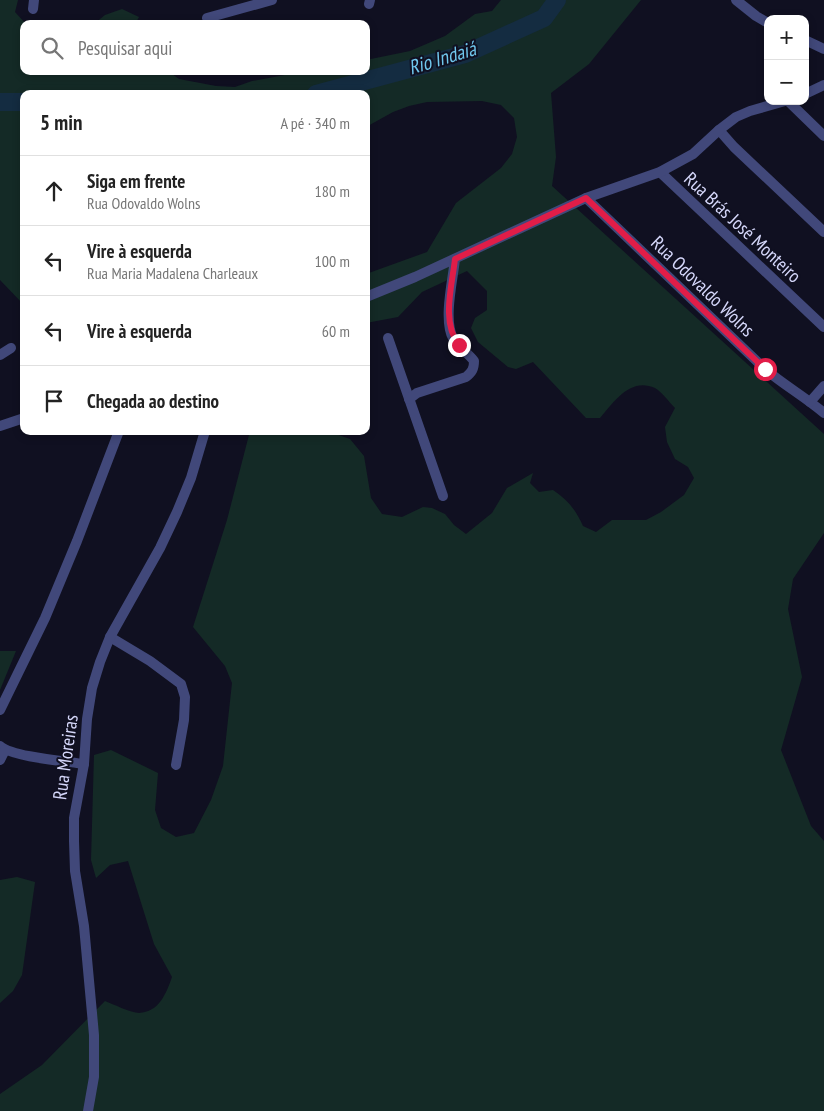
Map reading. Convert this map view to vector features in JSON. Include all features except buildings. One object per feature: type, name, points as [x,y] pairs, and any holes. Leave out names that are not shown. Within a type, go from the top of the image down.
[{"type":"street","points":[[207,18],[272,0]]},
{"type":"street","points":[[736,0],[764,21]]},
{"type":"street","points":[[809,42],[824,49]]},
{"type":"street","points":[[809,92],[824,85]]},
{"type":"street","points":[[370,295],[415,278],[586,198],[660,172],[693,154],[736,117],[772,105]]},
{"type":"street","points":[[790,105],[824,136]]},
{"type":"street","points":[[719,130],[734,147],[824,232]]},
{"type":"street","name":"Rua Brás José Monteiro","points":[[660,172],[824,327]]},
{"type":"street","name":"Rua Odovaldo Wolns","points":[[586,198],[765,369],[781,383],[824,413]]},
{"type":"street","points":[[409,400],[423,391],[466,377],[474,367],[474,361],[452,337],[450,330],[450,305],[455,259]]},
{"type":"street","points":[[388,338],[443,496]]},
{"type":"street","points":[[0,355],[11,348]]},
{"type":"street","points":[[810,402],[824,386]]},
{"type":"street","points":[[0,426],[20,419]]},
{"type":"street","points":[[0,710],[45,618],[117,435]]},
{"type":"street","name":"Rua Moreiras","points":[[88,1111],[94,1077],[94,1035],[84,926],[75,871],[74,818],[84,764],[92,688],[110,637],[160,548],[177,512],[204,435]]},
{"type":"street","points":[[110,637],[150,661],[181,684],[185,697],[176,765]]},
{"type":"street","points":[[0,760],[2,748],[21,754],[84,764]]},
{"type":"green space","points":[[0,0],[18,0],[15,12],[22,20],[20,20],[20,75],[174,75],[179,79],[216,86],[235,87],[252,81],[284,75],[370,75],[370,59],[410,51],[445,36],[475,14],[492,11],[501,0],[641,0],[589,64],[551,93],[556,157],[552,186],[824,434],[824,533],[793,579],[788,609],[802,677],[781,750],[811,826],[824,841],[824,1111],[0,1111],[0,1094],[42,1065],[105,1001],[131,1012],[146,1012],[157,1006],[170,983],[172,977],[154,944],[128,861],[110,865],[96,878],[91,860],[94,755],[111,750],[158,773],[155,810],[161,828],[176,837],[194,833],[211,800],[223,766],[232,683],[225,666],[193,627],[227,520],[249,435],[338,435],[350,439],[364,456],[371,498],[382,514],[402,517],[423,507],[432,508],[445,514],[454,525],[466,534],[492,513],[507,488],[533,473],[530,483],[539,492],[553,490],[558,493],[571,505],[583,526],[596,532],[612,520],[646,520],[661,512],[684,495],[694,478],[688,467],[675,459],[667,442],[665,427],[675,408],[655,388],[646,385],[630,388],[600,418],[586,418],[533,362],[516,369],[508,367],[478,342],[471,328],[475,318],[487,310],[487,291],[467,271],[422,292],[398,317],[370,322],[370,273],[427,252],[456,203],[501,168],[512,154],[517,137],[514,118],[501,105],[482,101],[427,102],[393,112],[370,125],[370,90],[20,90],[20,301],[0,280]]},
{"type":"green space","points":[[122,9],[139,17],[137,20],[99,20],[105,15]]},
{"type":"green space","points":[[0,651],[16,651],[0,690]]},
{"type":"green space","points":[[17,877],[35,882],[22,975],[13,991],[0,1003],[0,880]]},
{"type":"waterway","name":"Rio Indaiá","points":[[331,90],[465,54],[544,18],[557,0]]},
{"type":"waterway","name":"Rio Indaiá","points":[[0,102],[20,102]]},
{"type":"route","points":[[459,345],[452,337],[449,320],[455,259],[586,198],[765,369]]}]
